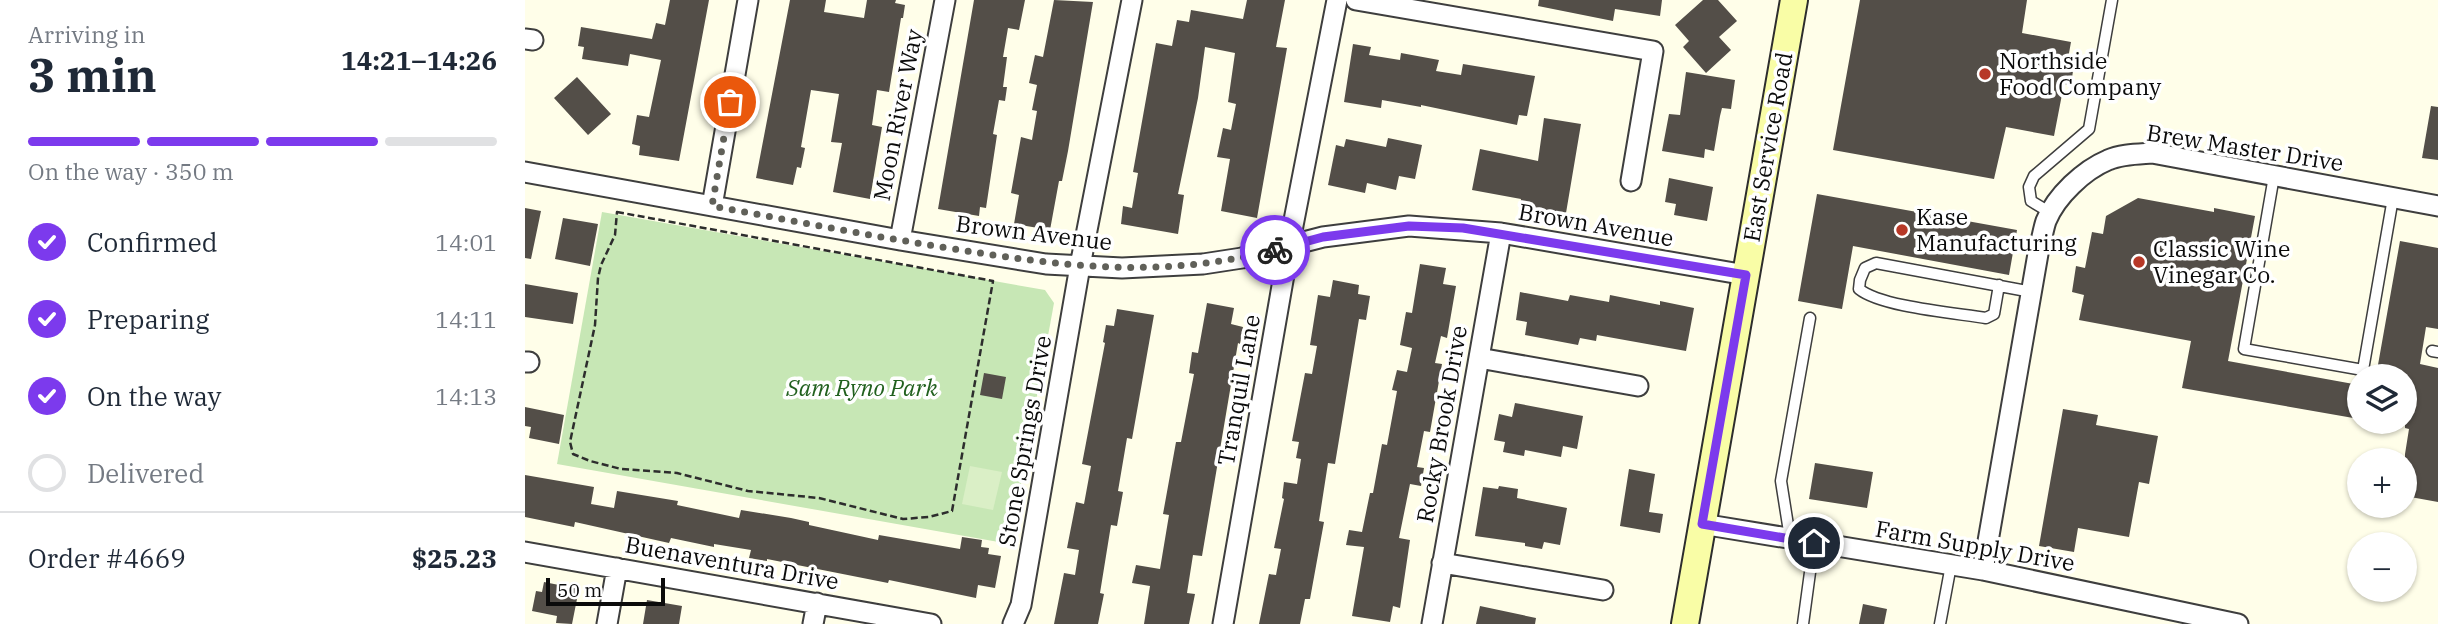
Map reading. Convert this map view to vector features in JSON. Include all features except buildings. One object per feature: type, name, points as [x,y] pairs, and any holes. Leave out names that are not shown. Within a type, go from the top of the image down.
[{"type":"street","points":[[712,206],[748,0]]},
{"type":"street","name":"Moon River Way","points":[[900,240],[945,0]]},
{"type":"street","name":"Stone Springs Drive","points":[[1013,624],[1021,605],[1080,266],[1132,0]]},
{"type":"street","name":"Tranquil Lane","points":[[1223,624],[1289,246],[1337,0]]},
{"type":"street","points":[[1356,0],[1653,51],[1631,181]]},
{"type":"street","name":"East Service Road","points":[[1685,624],[1794,0]]},
{"type":"street","name":"Brew Master Drive","points":[[1983,570],[2039,248],[2051,213],[2066,191],[2104,161],[2151,153],[2438,206]]},
{"type":"street","name":"Brown Avenue","points":[[525,172],[1046,264],[1166,268],[1242,258],[1323,237],[1409,226],[1501,233],[1746,275]]},
{"type":"street","name":"Rocky Brook Drive","points":[[1432,624],[1501,233]]},
{"type":"street","points":[[1479,358],[1639,386]]},
{"type":"street","name":"Farm Supply Drive","points":[[1702,524],[1983,570],[2238,624]]},
{"type":"street","name":"Buenaventura Drive","points":[[525,552],[931,624]]},
{"type":"street","points":[[1442,563],[1603,590]]},
{"type":"street","points":[[607,624],[617,568]]},
{"type":"street","points":[[814,624],[817,603]]},
{"type":"lane","points":[[2051,213],[2031,201],[2029,187],[2034,176],[2089,129],[2112,0]]},
{"type":"lane","points":[[2274,176],[2244,349],[2363,370],[2393,198]]},
{"type":"lane","points":[[1999,285],[1994,314],[1986,318],[1883,301],[1859,289],[1864,268],[1876,263],[1999,285],[2032,292]]},
{"type":"lane","points":[[1790,538],[1781,481],[1809,318]]},
{"type":"lane","points":[[1803,624],[1814,543]]},
{"type":"lane","points":[[1940,624],[1951,565]]},
{"type":"path","points":[[617,212],[993,281],[952,510],[929,517],[903,519],[819,498],[748,491],[677,473],[621,469],[573,454],[570,448],[572,426],[595,325],[598,278],[615,235],[617,212]]},
{"type":"green space","name":"Sam Ryno Park","points":[[602,212],[1045,290],[1054,303],[1010,544],[557,464]]},
{"type":"green space","points":[[970,466],[1002,472],[993,510],[962,504]]},
{"type":"way so far","points":[[730,102],[712,206],[1046,264],[1166,268],[1242,258],[1275,250]]},
{"type":"place","name":"Northside Food Company","points":[[1985,74]]},
{"type":"place","name":"Kase Manufacturing","points":[[1902,230]]},
{"type":"place","name":"Classic Wine Vinegar Co.","points":[[2139,262]]},
{"type":"route","points":[[1275,250],[1323,237],[1409,226],[1463,228],[1746,275],[1702,524],[1814,543]]}]
